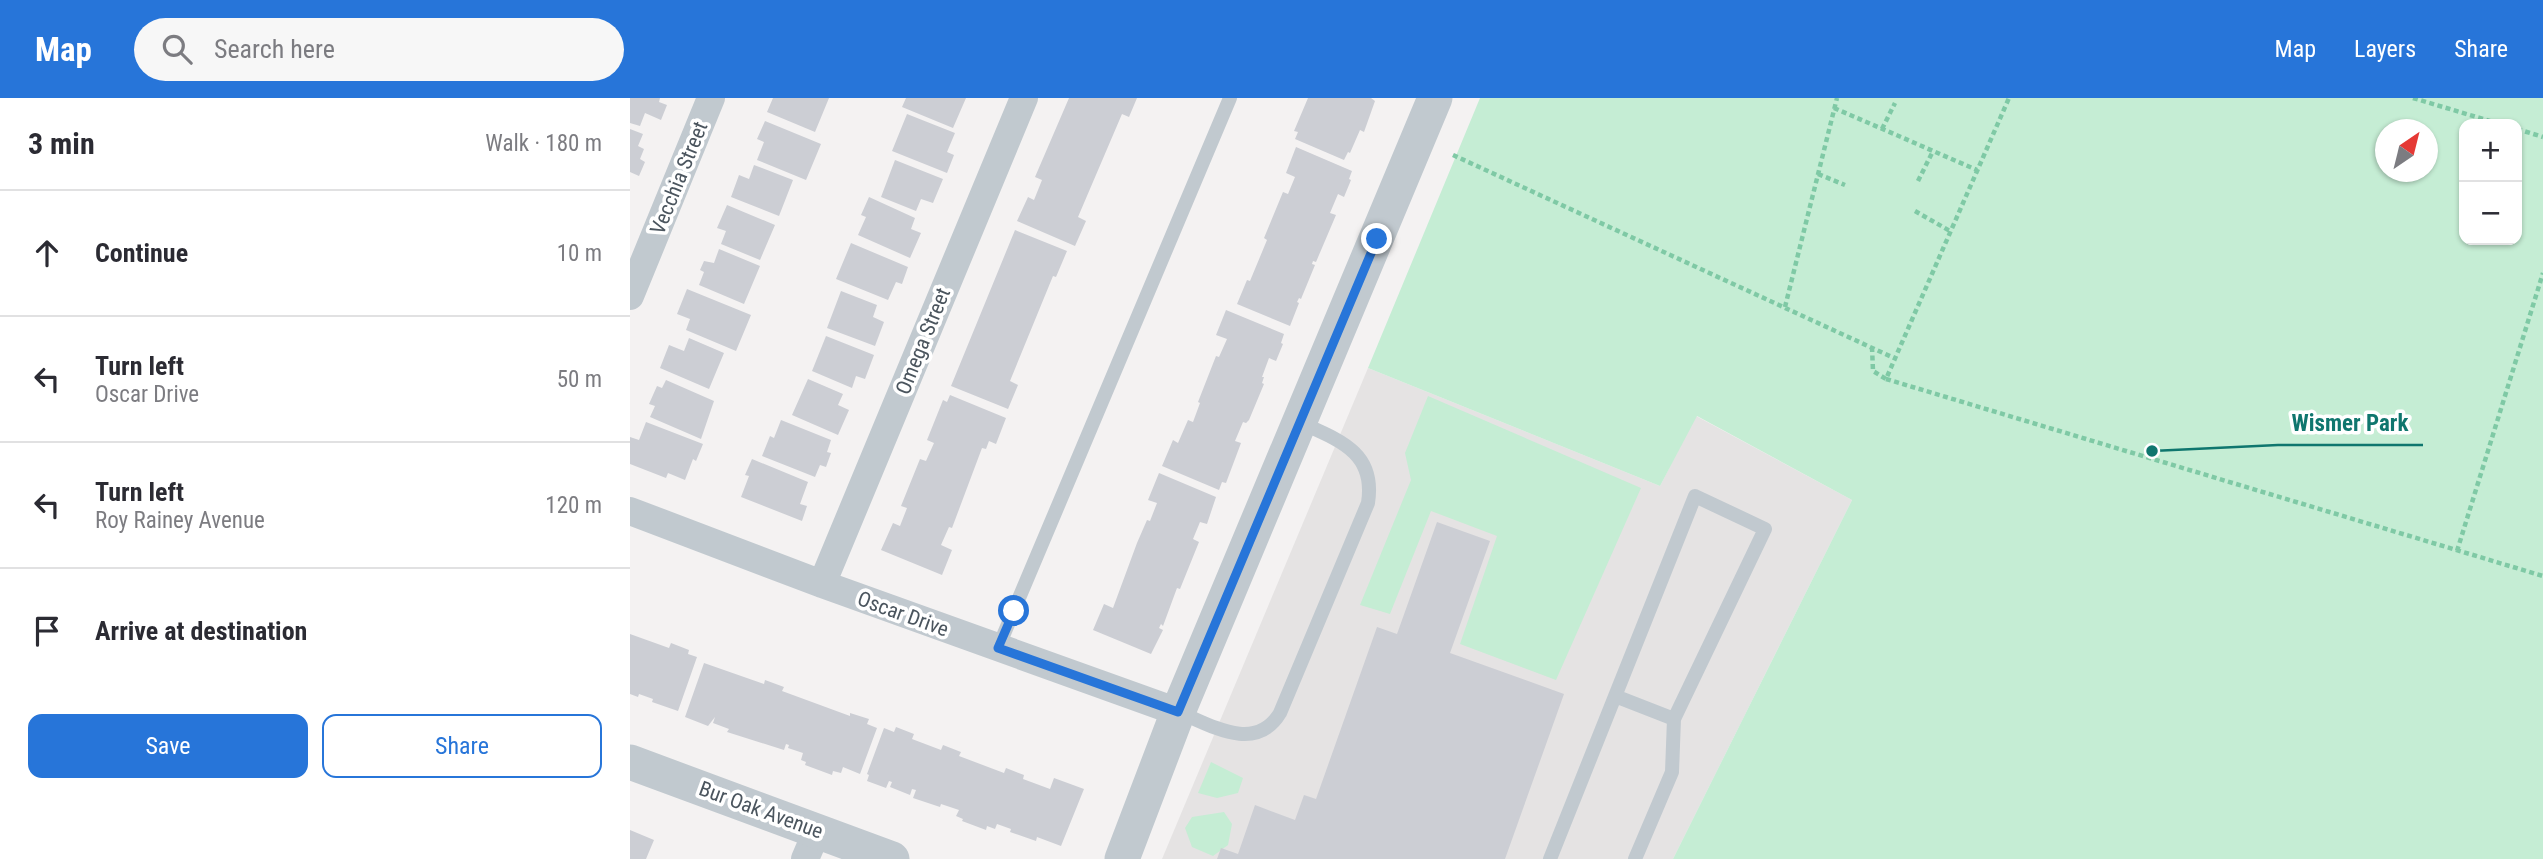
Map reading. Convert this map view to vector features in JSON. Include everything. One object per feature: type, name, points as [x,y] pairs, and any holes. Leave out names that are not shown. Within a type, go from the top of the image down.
[{"type":"street","name":"Vecchia Street","points":[[630,296],[711,98]]},
{"type":"street","name":"Omega Street","points":[[822,584],[1024,98]]},
{"type":"street","points":[[1122,859],[1178,712],[1436,98]]},
{"type":"street","name":"Oscar Drive","points":[[630,511],[822,584],[1178,712]]},
{"type":"street","name":"Bur Oak Avenue","points":[[630,762],[811,845],[892,859]]},
{"type":"lane","points":[[998,648],[1230,98]]},
{"type":"lane","points":[[1178,712],[1228,733],[1260,732],[1272,726],[1368,503],[1371,485],[1362,461],[1353,450],[1300,422]]},
{"type":"lane","points":[[1550,859],[1695,496],[1765,529],[1674,719],[1672,772],[1635,859]]},
{"type":"lane","points":[[1615,696],[1674,719]]},
{"type":"path","points":[[1785,307],[1837,98]]},
{"type":"path","points":[[1886,379],[2009,98]]},
{"type":"path","points":[[2413,98],[2483,119]]},
{"type":"path","points":[[1882,129],[1895,103]]},
{"type":"path","points":[[1834,108],[1977,170]]},
{"type":"path","points":[[2522,131],[2543,137]]},
{"type":"path","points":[[1918,181],[1933,151]]},
{"type":"path","points":[[1453,155],[1894,358]]},
{"type":"path","points":[[1818,174],[1845,185]]},
{"type":"path","points":[[1915,211],[1950,231]]},
{"type":"path","points":[[2457,551],[2543,273]]},
{"type":"path","points":[[1871,347],[1873,371],[1886,379],[2543,576]]},
{"type":"shaded area","points":[[1368,368],[1660,486],[1696,416],[1852,500],[1673,859],[1162,859]]},
{"type":"green space","points":[[1480,98],[2543,98],[2543,859],[1673,859],[1852,500],[1697,416],[1660,486],[1368,368]]},
{"type":"green space","points":[[1428,396],[1641,488],[1556,680],[1460,644],[1497,536],[1431,511],[1390,614],[1360,605],[1411,480],[1405,453]]},
{"type":"green space","points":[[1211,762],[1243,778],[1238,793],[1217,798],[1198,793]]},
{"type":"green space","points":[[1224,812],[1232,824],[1228,845],[1213,856],[1192,847],[1185,828],[1192,817]]},
{"type":"building","points":[[630,98],[660,98],[659,102],[667,105],[661,120],[645,113],[640,126],[630,123]]},
{"type":"building","points":[[773,98],[829,98],[815,132],[767,112]]},
{"type":"building","points":[[906,98],[966,98],[953,128],[902,107]]},
{"type":"building","points":[[1069,98],[1137,98],[1129,117],[1122,114],[1078,217],[1086,221],[1075,246],[1017,221],[1028,197],[1034,200],[1042,180],[1035,177]]},
{"type":"building","points":[[1308,98],[1371,98],[1375,101],[1364,132],[1360,130],[1344,160],[1295,139],[1298,132],[1294,131]]},
{"type":"building","points":[[907,114],[955,133],[947,152],[954,155],[947,173],[892,151]]},
{"type":"building","points":[[765,121],[821,144],[806,180],[757,160],[764,142],[757,139]]},
{"type":"building","points":[[630,129],[643,134],[638,146],[644,149],[640,159],[645,162],[639,176],[630,172]]},
{"type":"building","points":[[1296,147],[1352,171],[1344,197],[1338,194],[1330,213],[1336,215],[1316,262],[1313,261],[1312,264],[1315,265],[1301,299],[1297,302],[1299,303],[1290,326],[1237,304],[1267,240],[1264,238],[1283,192],[1288,194],[1295,177],[1286,173]]},
{"type":"building","points":[[895,160],[943,179],[933,203],[921,199],[916,211],[881,197]]},
{"type":"building","points":[[754,165],[793,180],[779,216],[731,197],[739,175],[749,179]]},
{"type":"building","points":[[869,197],[915,218],[911,229],[921,233],[910,258],[858,235],[866,217],[861,215]]},
{"type":"building","points":[[727,205],[775,225],[760,260],[721,244],[726,231],[717,228]]},
{"type":"building","points":[[1015,230],[1067,251],[1056,277],[1053,276],[1010,381],[1018,385],[1008,409],[951,386]]},
{"type":"building","points":[[851,243],[908,267],[902,284],[896,282],[888,300],[836,279]]},
{"type":"building","points":[[719,249],[760,266],[744,304],[699,285],[704,272],[700,270],[704,261],[714,263]]},
{"type":"building","points":[[687,289],[751,315],[736,351],[686,330],[690,319],[677,314]]},
{"type":"building","points":[[841,291],[877,305],[873,317],[884,322],[875,346],[827,328]]},
{"type":"building","points":[[1226,310],[1284,334],[1276,361],[1269,358],[1262,377],[1264,384],[1249,420],[1243,422],[1235,441],[1241,443],[1226,483],[1222,482],[1219,490],[1162,466],[1173,440],[1178,443],[1188,420],[1193,422],[1216,356],[1219,357],[1227,339],[1216,335]]},
{"type":"building","points":[[826,336],[874,355],[865,379],[856,376],[852,388],[812,371]]},
{"type":"building","points":[[689,338],[724,353],[709,389],[660,368],[669,345],[684,351]]},
{"type":"building","points":[[808,379],[843,394],[838,405],[849,410],[838,435],[792,415]]},
{"type":"building","points":[[666,380],[714,401],[701,439],[650,417],[655,406],[649,404],[657,386],[662,388]]},
{"type":"building","points":[[950,395],[1006,418],[996,444],[989,441],[986,449],[982,448],[952,528],[949,527],[941,545],[952,550],[942,575],[881,550],[893,523],[900,526],[907,508],[901,506],[920,459],[926,461],[934,443],[927,440],[943,400],[947,402]]},
{"type":"building","points":[[781,420],[831,440],[827,452],[831,453],[826,467],[820,465],[815,477],[762,456],[770,436],[774,438]]},
{"type":"building","points":[[646,422],[703,444],[696,461],[693,459],[685,480],[668,473],[666,478],[630,464],[630,437],[639,440]]},
{"type":"building","points":[[752,459],[808,482],[800,504],[807,506],[802,521],[741,497],[749,476],[745,475]]},
{"type":"building","points":[[1159,473],[1216,497],[1207,524],[1200,522],[1193,539],[1199,542],[1180,589],[1177,588],[1163,626],[1161,624],[1159,628],[1163,630],[1151,654],[1093,630],[1104,604],[1113,608],[1137,543],[1147,520],[1150,521],[1157,503],[1148,500]]},
{"type":"building","points":[[1437,522],[1490,541],[1450,653],[1564,694],[1505,859],[1217,859],[1221,848],[1238,854],[1255,805],[1295,820],[1304,795],[1316,799],[1377,627],[1397,634]]},
{"type":"building","points":[[630,634],[669,648],[671,643],[689,650],[688,654],[697,657],[678,711],[652,702],[653,699],[639,694],[638,697],[630,694]]},
{"type":"building","points":[[704,663],[764,684],[765,680],[784,687],[782,691],[850,716],[850,713],[869,719],[867,724],[877,728],[860,774],[843,767],[841,773],[833,771],[832,775],[805,765],[806,762],[801,760],[803,753],[788,748],[789,745],[786,744],[784,750],[727,732],[729,729],[713,723],[715,717],[708,726],[685,717]]},
{"type":"building","points":[[896,727],[914,734],[912,739],[941,750],[943,745],[961,752],[959,756],[1004,773],[1006,768],[1024,775],[1023,779],[1050,789],[1054,778],[1084,789],[1061,846],[1037,837],[1036,841],[1010,832],[1011,829],[997,824],[995,829],[987,826],[986,830],[962,821],[963,819],[956,816],[959,810],[913,798],[916,790],[912,789],[910,795],[890,787],[892,782],[889,781],[886,788],[867,781],[867,774],[884,728],[894,732]]},
{"type":"building","points":[[630,830],[654,840],[646,859],[630,859]]},
{"type":"place","name":"Wismer Park","points":[[2152,451]]},
{"type":"route","points":[[1014,611],[998,648],[1178,712],[1377,239]]}]
